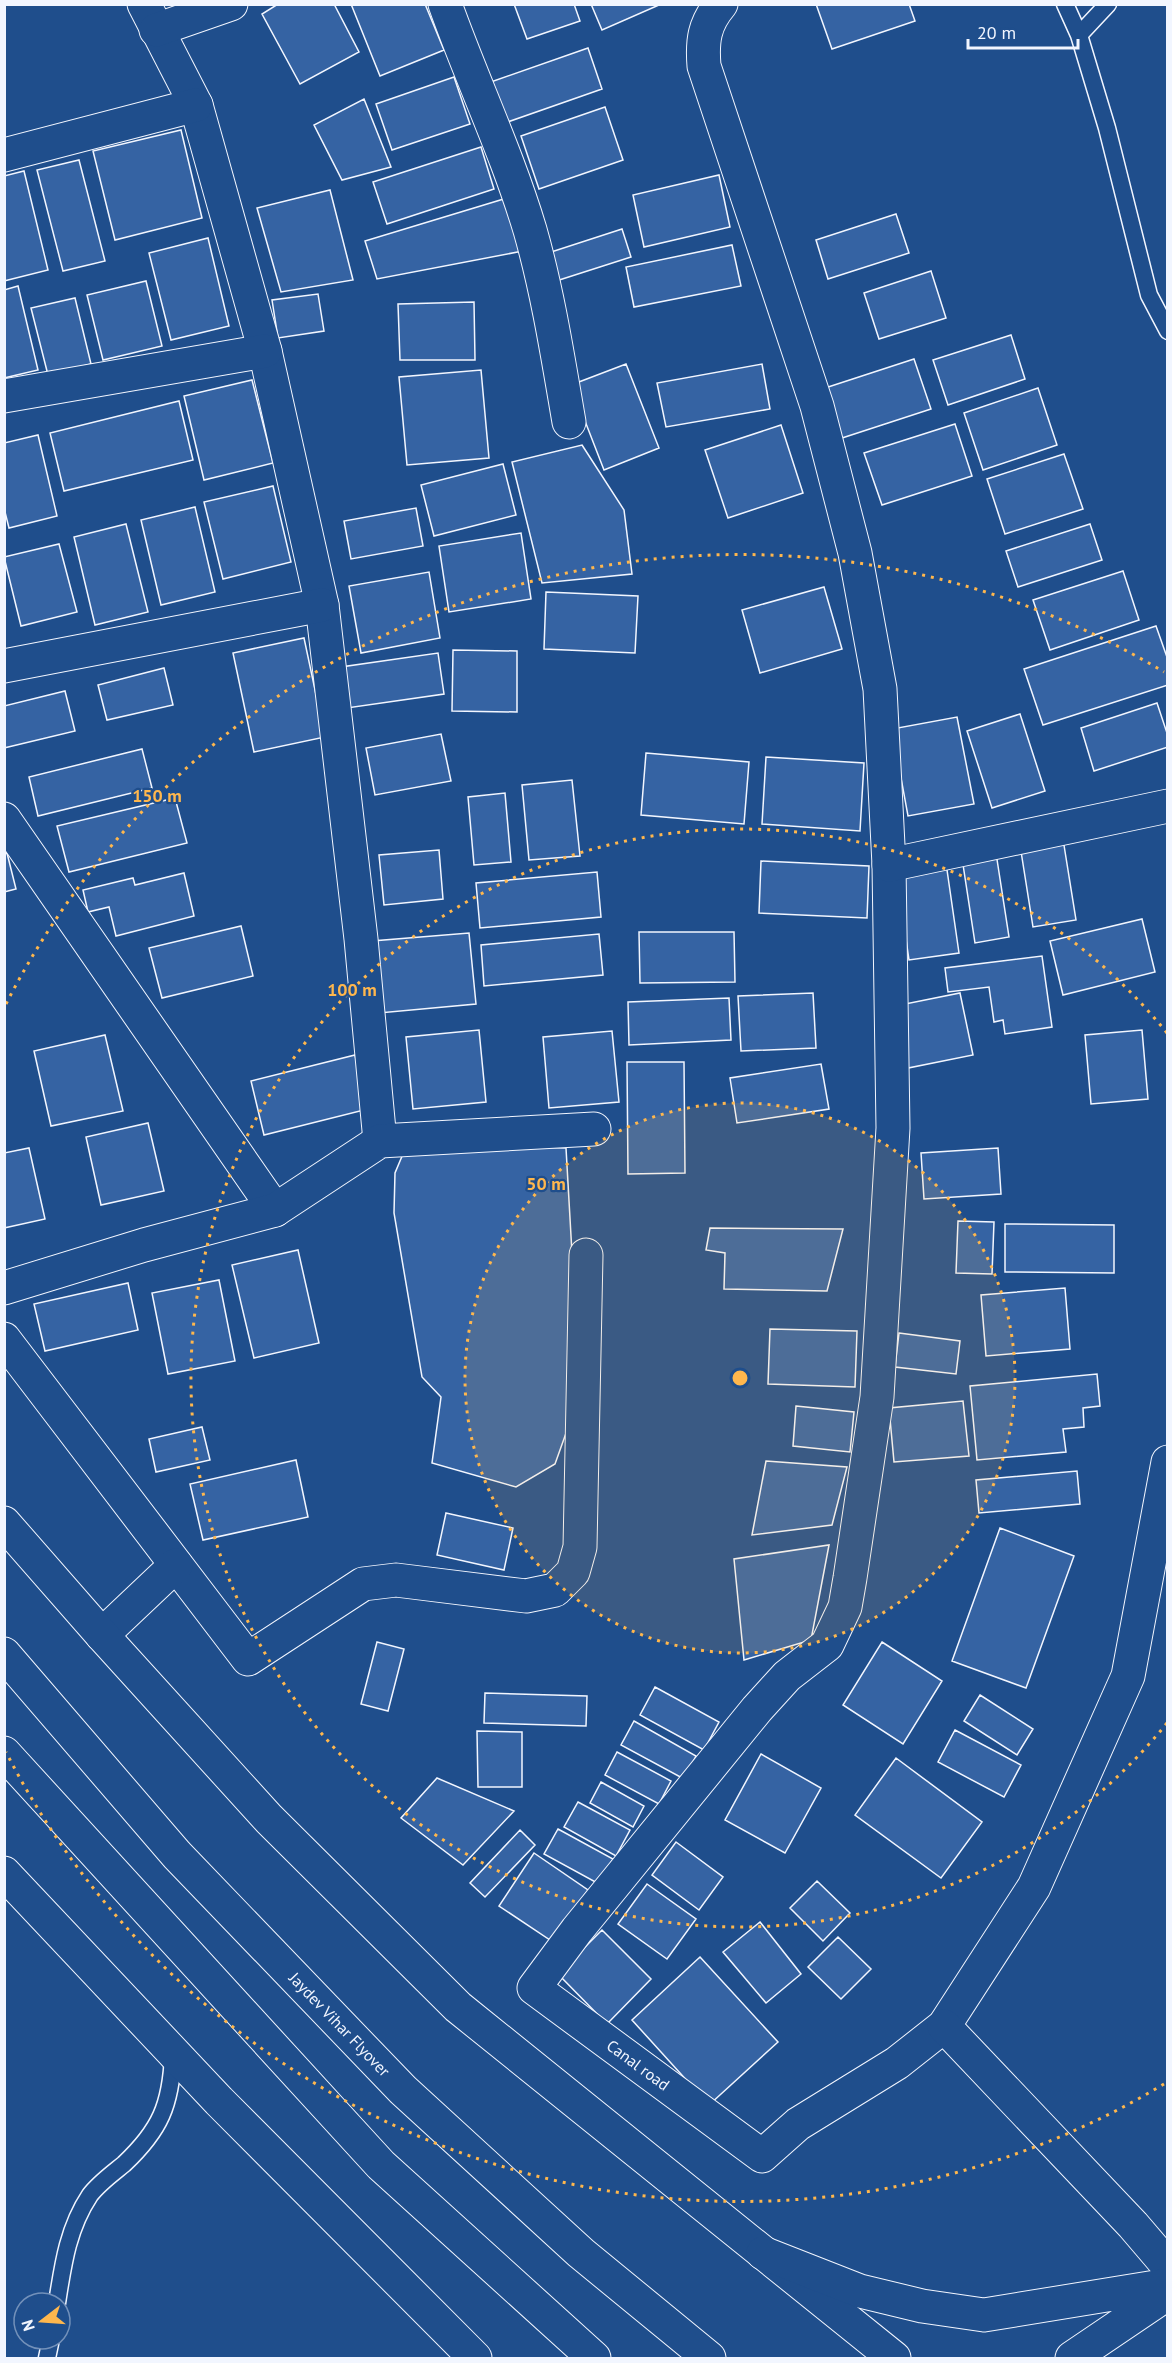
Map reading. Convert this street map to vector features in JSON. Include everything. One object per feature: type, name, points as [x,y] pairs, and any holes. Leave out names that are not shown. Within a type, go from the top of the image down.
[{"type":"main road","points":[[231,4],[150,17],[196,105],[265,351],[322,605],[361,939],[380,1141]]},
{"type":"main road","points":[[445,4],[502,147],[530,231],[553,326],[569,422]]},
{"type":"main road","points":[[721,4],[710,18],[702,41],[704,66],[817,406],[855,553],[880,689],[889,865],[1167,806]]},
{"type":"main road","points":[[4,154],[196,105]]},
{"type":"main road","points":[[4,396],[265,351]]},
{"type":"main road","points":[[4,666],[322,605]]},
{"type":"main road","points":[[4,819],[275,1210]]},
{"type":"main road","name":"Canal road","points":[[889,865],[892,1139],[877,1397],[845,1607],[827,1645],[787,1676],[757,1709],[577,1930],[534,1988],[762,2156],[798,2124],[897,2063],[944,2026]]},
{"type":"main road","points":[[4,1288],[144,1245],[275,1210],[380,1141],[594,1129]]},
{"type":"main road","points":[[4,1339],[248,1659],[363,1584],[396,1580],[526,1596],[555,1590],[573,1572],[580,1547],[585,1255]]},
{"type":"main road","points":[[1167,1462],[1128,1676],[1034,1887],[944,2026],[1132,2225],[1167,2266]]},
{"type":"main road","points":[[4,1523],[269,1819],[458,2007],[894,2358]]},
{"type":"main road","points":[[102,1635],[176,1565]]},
{"type":"main road","name":"Jaydev Vihar Flyover","points":[[4,1654],[177,1855],[403,2090],[581,2253],[709,2358]]},
{"type":"main road","points":[[4,1753],[381,2165],[594,2358]]},
{"type":"main road","points":[[4,1873],[174,2053],[475,2358]]},
{"type":"main road","points":[[763,2253],[860,2291],[922,2306],[984,2314],[1167,2285]]},
{"type":"main road","points":[[1072,2358],[1167,2293]]},
{"type":"lane","points":[[1065,4],[1079,35],[1107,128],[1149,295],[1167,331]]},
{"type":"lane","points":[[1079,35],[1108,4]]},
{"type":"lane","points":[[59,2291],[64,2253],[76,2218],[92,2192],[136,2151],[162,2118],[172,2083],[174,2053]]},
{"type":"building","points":[[278,4],[334,4],[359,52],[300,84],[262,14]]},
{"type":"building","points":[[351,4],[425,4],[444,50],[380,76]]},
{"type":"building","points":[[514,4],[574,4],[580,21],[527,39]]},
{"type":"building","points":[[591,4],[659,4],[659,5],[602,30]]},
{"type":"building","points":[[816,4],[909,4],[915,21],[832,49]]},
{"type":"building","points":[[588,48],[602,89],[502,124],[488,83]]},
{"type":"building","points":[[454,77],[470,124],[392,150],[376,104]]},
{"type":"building","points":[[364,99],[391,167],[342,180],[314,125]]},
{"type":"building","points":[[605,107],[623,160],[539,189],[521,136]]},
{"type":"building","points":[[181,130],[202,218],[115,240],[93,151]]},
{"type":"building","points":[[481,147],[494,189],[387,224],[373,182]]},
{"type":"building","points":[[79,160],[105,261],[63,271],[37,170]]},
{"type":"building","points":[[24,171],[48,270],[4,281],[4,176]]},
{"type":"building","points":[[719,175],[730,227],[644,247],[633,195]]},
{"type":"building","points":[[330,190],[353,280],[281,292],[257,208]]},
{"type":"building","points":[[507,198],[523,251],[377,279],[365,241]]},
{"type":"building","points":[[896,214],[909,253],[828,279],[816,240]]},
{"type":"building","points":[[622,229],[631,257],[553,282],[545,254]]},
{"type":"building","points":[[208,238],[229,326],[171,340],[149,253]]},
{"type":"building","points":[[732,245],[741,286],[634,307],[626,267]]},
{"type":"building","points":[[931,271],[946,318],[879,339],[864,293]]},
{"type":"building","points":[[146,281],[162,346],[103,360],[87,295]]},
{"type":"building","points":[[18,286],[38,370],[4,378],[4,290]]},
{"type":"building","points":[[318,294],[324,331],[278,338],[272,300]]},
{"type":"building","points":[[75,298],[91,364],[48,375],[31,308]]},
{"type":"building","points":[[474,302],[475,360],[400,360],[398,304]]},
{"type":"building","points":[[1011,335],[1025,379],[948,405],[933,360]]},
{"type":"building","points":[[914,359],[931,409],[839,439],[822,389]]},
{"type":"building","points":[[626,364],[659,448],[604,470],[571,385]]},
{"type":"building","points":[[762,364],[770,409],[666,427],[657,383]]},
{"type":"building","points":[[481,370],[489,458],[407,465],[399,377]]},
{"type":"building","points":[[252,380],[273,463],[204,480],[184,396]]},
{"type":"building","points":[[1038,388],[1057,445],[983,470],[964,413]]},
{"type":"building","points":[[179,401],[193,460],[64,491],[50,433]]},
{"type":"building","points":[[955,424],[972,476],[882,505],[864,453]]},
{"type":"building","points":[[781,425],[803,493],[728,518],[705,450]]},
{"type":"building","points":[[38,435],[57,516],[9,528],[4,508],[4,443]]},
{"type":"building","points":[[582,445],[624,510],[632,574],[542,583],[512,462]]},
{"type":"building","points":[[1064,454],[1083,509],[1005,534],[987,479]]},
{"type":"building","points":[[503,464],[516,515],[434,536],[421,485]]},
{"type":"building","points":[[273,486],[291,562],[223,579],[204,502]]},
{"type":"building","points":[[195,507],[215,592],[161,605],[141,520]]},
{"type":"building","points":[[416,508],[423,546],[351,559],[344,521]]},
{"type":"building","points":[[126,524],[148,612],[95,625],[74,537]]},
{"type":"building","points":[[1090,524],[1102,560],[1018,587],[1006,551]]},
{"type":"building","points":[[521,533],[531,599],[449,612],[439,546]]},
{"type":"building","points":[[59,544],[77,612],[21,626],[4,557]]},
{"type":"building","points":[[1123,571],[1139,620],[1050,650],[1033,600]]},
{"type":"building","points":[[429,572],[440,638],[361,653],[349,586]]},
{"type":"building","points":[[824,587],[842,649],[760,673],[742,610]]},
{"type":"building","points":[[546,592],[638,596],[635,653],[544,649]]},
{"type":"building","points":[[1156,626],[1168,660],[1168,685],[1043,725],[1024,669]]},
{"type":"building","points":[[304,638],[325,737],[254,752],[233,653]]},
{"type":"building","points":[[453,650],[517,651],[517,712],[452,711]]},
{"type":"building","points":[[438,653],[444,694],[347,708],[341,667]]},
{"type":"building","points":[[164,668],[173,705],[107,720],[98,685]]},
{"type":"building","points":[[65,691],[75,731],[4,748],[4,706]]},
{"type":"building","points":[[1157,703],[1168,736],[1168,747],[1094,771],[1081,728]]},
{"type":"building","points":[[1020,714],[1045,791],[992,808],[967,731]]},
{"type":"building","points":[[957,717],[974,804],[908,816],[892,729]]},
{"type":"building","points":[[441,734],[451,781],[375,795],[366,748]]},
{"type":"building","points":[[142,749],[152,788],[38,816],[29,777]]},
{"type":"building","points":[[646,753],[749,762],[744,824],[641,815]]},
{"type":"building","points":[[766,757],[864,763],[860,831],[762,824]]},
{"type":"building","points":[[572,780],[580,856],[529,860],[522,785]]},
{"type":"building","points":[[505,793],[511,862],[474,865],[468,797]]},
{"type":"building","points":[[175,798],[187,843],[69,872],[57,826]]},
{"type":"building","points":[[1063,839],[1076,920],[1033,927],[1020,845]]},
{"type":"building","points":[[439,850],[443,899],[384,905],[379,855]]},
{"type":"building","points":[[7,853],[16,889],[4,892],[4,854]]},
{"type":"building","points":[[996,853],[1009,937],[975,943],[962,858]]},
{"type":"building","points":[[761,861],[869,866],[867,918],[759,913]]},
{"type":"building","points":[[946,863],[959,953],[909,960],[896,870]]},
{"type":"building","points":[[597,872],[601,917],[480,928],[476,883]]},
{"type":"building","points":[[184,873],[194,916],[116,936],[109,907],[88,912],[83,890],[133,878],[135,885]]},
{"type":"building","points":[[1142,919],[1155,972],[1063,995],[1050,941]]},
{"type":"building","points":[[241,926],[253,976],[162,998],[149,948]]},
{"type":"building","points":[[639,932],[734,932],[735,982],[640,983]]},
{"type":"building","points":[[469,933],[476,1004],[379,1013],[372,941]]},
{"type":"building","points":[[599,934],[603,975],[484,986],[481,945]]},
{"type":"building","points":[[1042,956],[1052,1027],[1005,1034],[1003,1020],[994,1022],[989,987],[948,992],[945,968]]},
{"type":"building","points":[[813,993],[816,1048],[741,1051],[738,996]]},
{"type":"building","points":[[960,993],[973,1055],[908,1068],[895,1006]]},
{"type":"building","points":[[729,998],[731,1040],[629,1045],[628,1002]]},
{"type":"building","points":[[479,1030],[486,1102],[413,1109],[406,1037]]},
{"type":"building","points":[[1142,1030],[1148,1099],[1091,1104],[1085,1035]]},
{"type":"building","points":[[612,1031],[619,1102],[549,1108],[543,1037]]},
{"type":"building","points":[[105,1035],[123,1111],[51,1126],[34,1051]]},
{"type":"building","points":[[355,1055],[368,1109],[264,1135],[251,1081]]},
{"type":"building","points":[[627,1062],[684,1062],[685,1173],[628,1174]]},
{"type":"building","points":[[821,1064],[829,1109],[737,1123],[730,1078]]},
{"type":"building","points":[[148,1123],[164,1191],[101,1205],[86,1137]]},
{"type":"building","points":[[408,1142],[566,1148],[580,1394],[555,1464],[516,1487],[432,1463],[441,1397],[422,1377],[394,1213],[395,1173]]},
{"type":"building","points":[[29,1148],[45,1219],[4,1228],[4,1153]]},
{"type":"building","points":[[998,1148],[1001,1194],[924,1199],[921,1153]]},
{"type":"building","points":[[958,1221],[994,1222],[992,1274],[956,1273]]},
{"type":"building","points":[[1005,1224],[1114,1225],[1114,1273],[1005,1272]]},
{"type":"building","points":[[710,1228],[843,1229],[827,1291],[724,1289],[725,1253],[706,1250]]},
{"type":"building","points":[[298,1250],[319,1343],[254,1358],[232,1265]]},
{"type":"building","points":[[219,1280],[235,1361],[168,1374],[152,1293]]},
{"type":"building","points":[[128,1283],[138,1330],[45,1351],[34,1304]]},
{"type":"building","points":[[1065,1288],[1070,1349],[986,1356],[981,1295]]},
{"type":"building","points":[[770,1329],[857,1331],[855,1387],[768,1384]]},
{"type":"building","points":[[899,1333],[960,1341],[956,1374],[895,1367]]},
{"type":"building","points":[[1097,1374],[1100,1406],[1083,1408],[1084,1427],[1063,1429],[1066,1452],[977,1460],[970,1386]]},
{"type":"building","points":[[963,1401],[969,1456],[894,1462],[889,1408]]},
{"type":"building","points":[[796,1406],[854,1412],[850,1452],[793,1446]]},
{"type":"building","points":[[202,1427],[210,1460],[156,1472],[149,1439]]},
{"type":"building","points":[[296,1460],[308,1517],[203,1540],[190,1484]]},
{"type":"building","points":[[766,1461],[847,1467],[832,1525],[752,1535]]},
{"type":"building","points":[[1077,1471],[1080,1504],[979,1513],[976,1480]]},
{"type":"building","points":[[446,1513],[513,1528],[504,1570],[437,1555]]},
{"type":"building","points":[[1000,1528],[1074,1556],[1026,1688],[952,1661]]},
{"type":"building","points":[[829,1545],[811,1640],[744,1660],[734,1559]]},
{"type":"building","points":[[377,1642],[404,1649],[388,1711],[361,1704]]},
{"type":"building","points":[[882,1642],[942,1681],[903,1744],[843,1705]]},
{"type":"building","points":[[655,1687],[719,1722],[704,1750],[640,1715]]},
{"type":"building","points":[[485,1693],[587,1696],[586,1726],[484,1723]]},
{"type":"building","points":[[980,1695],[1033,1729],[1017,1755],[964,1721]]},
{"type":"building","points":[[634,1721],[696,1756],[684,1779],[621,1745]]},
{"type":"building","points":[[955,1730],[1021,1765],[1004,1797],[938,1762]]},
{"type":"building","points":[[477,1731],[522,1732],[522,1787],[478,1787]]},
{"type":"building","points":[[617,1752],[671,1781],[659,1804],[605,1775]]},
{"type":"building","points":[[761,1754],[821,1788],[785,1853],[725,1820]]},
{"type":"building","points":[[896,1758],[982,1822],[941,1878],[855,1815]]},
{"type":"building","points":[[437,1778],[514,1811],[463,1865],[401,1818]]},
{"type":"building","points":[[601,1782],[644,1806],[633,1827],[590,1803]]},
{"type":"building","points":[[578,1802],[630,1830],[616,1856],[564,1827]]},
{"type":"building","points":[[558,1829],[613,1859],[599,1884],[544,1854]]},
{"type":"building","points":[[520,1830],[535,1845],[485,1897],[470,1883]]},
{"type":"building","points":[[676,1842],[723,1877],[699,1910],[652,1875]]},
{"type":"building","points":[[534,1853],[588,1890],[553,1942],[499,1906]]},
{"type":"building","points":[[817,1881],[850,1913],[823,1941],[790,1908]]},
{"type":"building","points":[[647,1884],[696,1919],[667,1959],[618,1924]]},
{"type":"building","points":[[760,1922],[801,1974],[766,2003],[723,1952]]},
{"type":"building","points":[[602,1930],[651,1979],[607,2024],[558,1974]]},
{"type":"building","points":[[838,1937],[871,1969],[841,1999],[808,1967]]},
{"type":"building","points":[[700,1957],[778,2042],[709,2105],[632,2020]]}]
